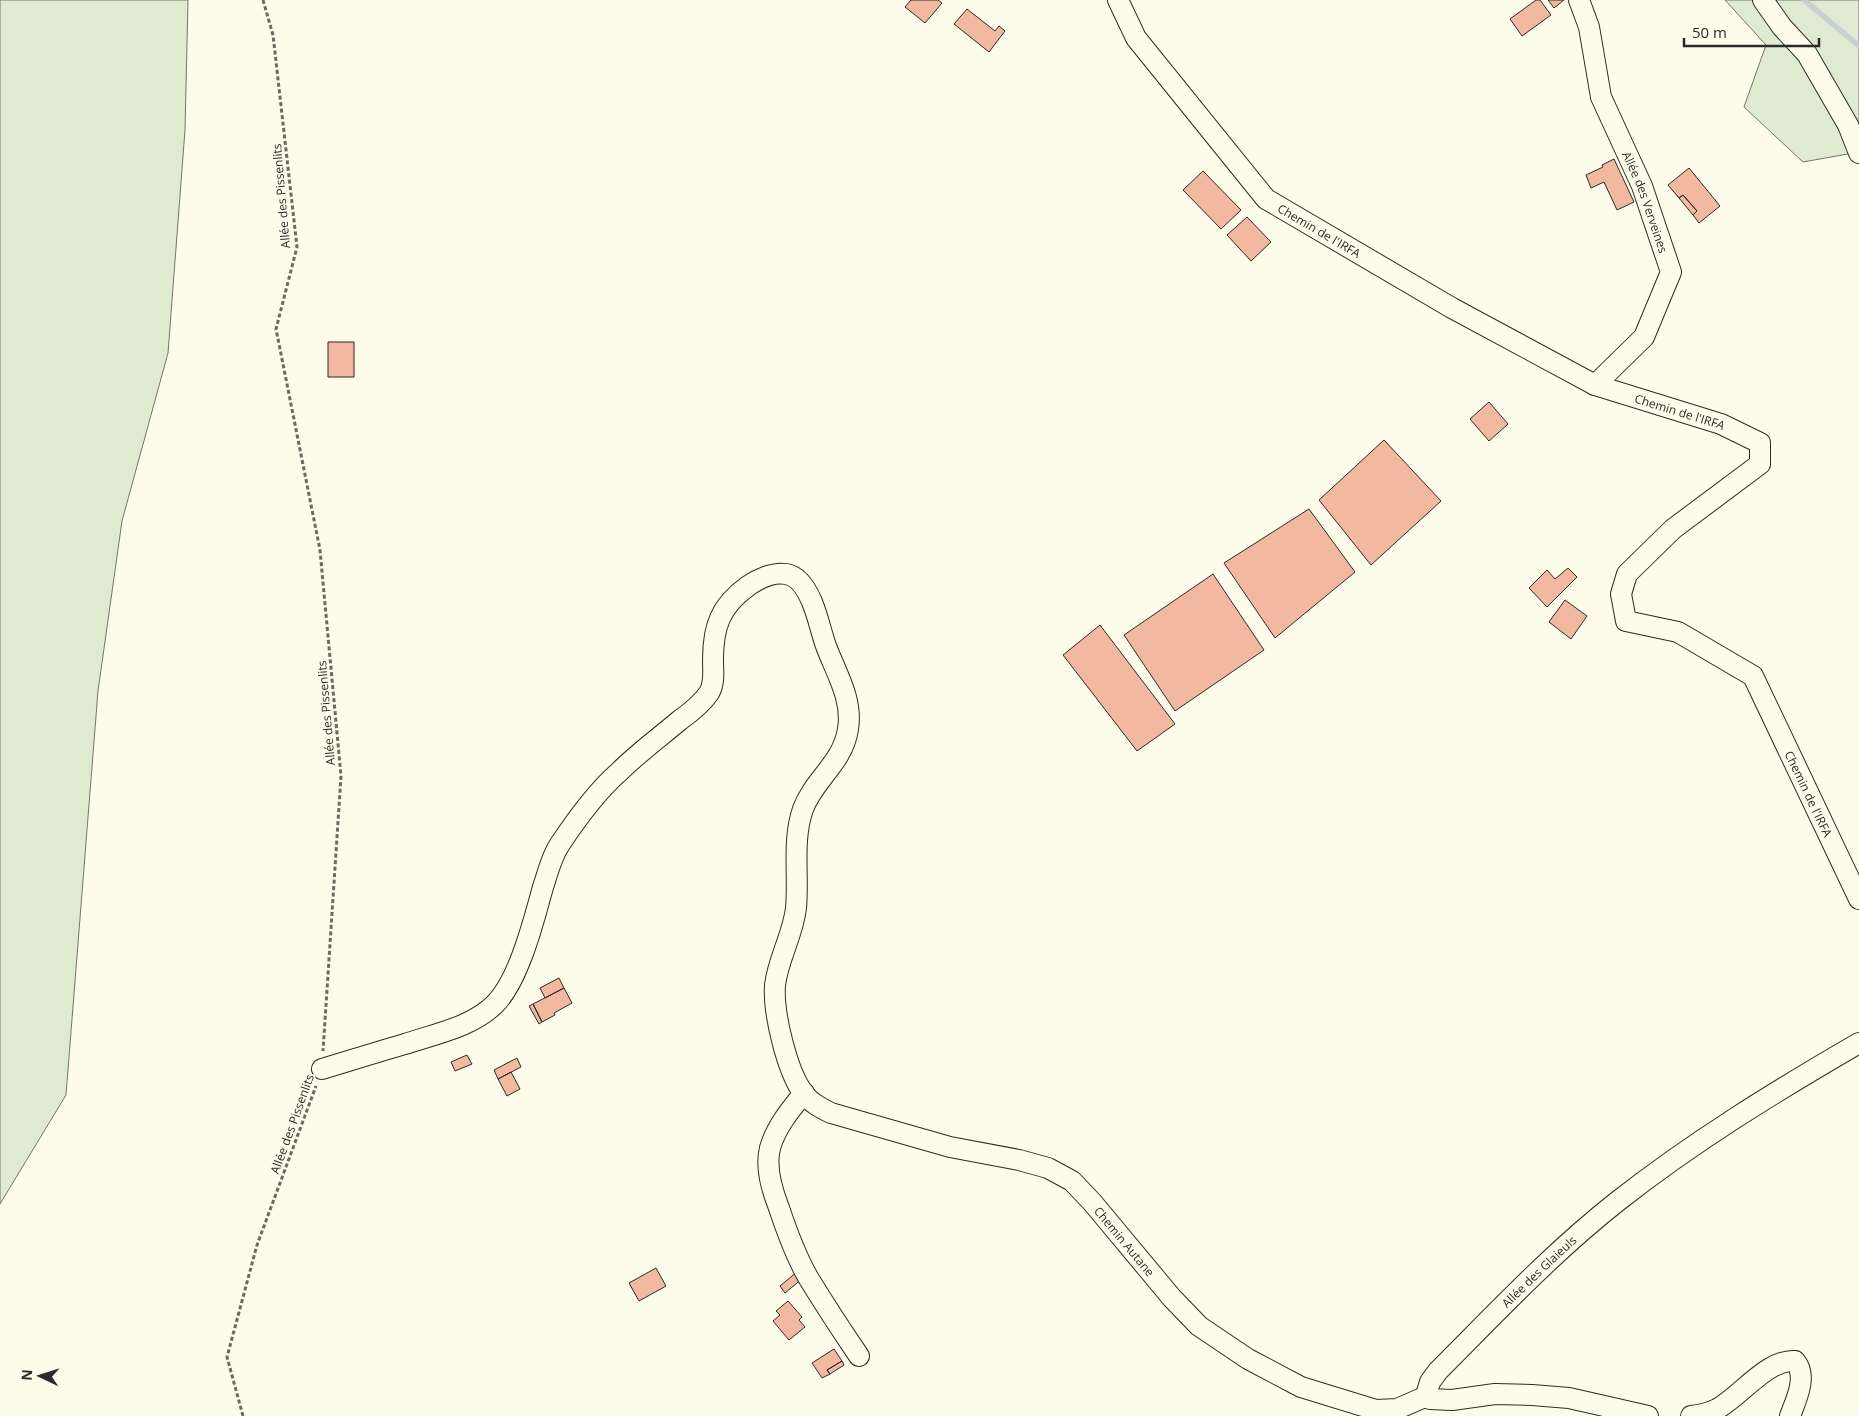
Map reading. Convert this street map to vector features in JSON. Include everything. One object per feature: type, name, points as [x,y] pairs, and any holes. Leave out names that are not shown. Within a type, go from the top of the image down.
[{"type":"street","name":"Chemin de l'IRFA","points":[[1118,0],[1136,38],[1266,199],[1452,308],[1595,385],[1721,424],[1760,443],[1760,464],[1673,529],[1628,574],[1621,594],[1626,621],[1678,632],[1752,676],[1859,899]]},
{"type":"street","name":"Allée des Verveines","points":[[1579,0],[1589,27],[1600,97],[1642,186],[1671,272],[1644,337],[1595,385]]},
{"type":"street","points":[[1763,0],[1782,27],[1807,54],[1848,125],[1859,154]]},
{"type":"street","points":[[322,1069],[444,1031],[478,1017],[496,1003],[509,983],[528,940],[551,862],[558,846],[599,792],[618,772],[688,714],[708,694],[713,679],[714,636],[719,618],[727,606],[746,588],[760,579],[776,574],[787,574],[798,579],[812,602],[827,648],[840,677],[848,706],[849,725],[845,745],[804,805],[800,818],[797,838],[795,912],[775,984],[775,1000],[780,1030],[787,1055],[804,1093],[788,1112],[776,1132],[770,1150],[769,1168],[774,1194],[790,1242],[808,1278],[859,1356]]},
{"type":"street","name":"Allée des Glaieuls","points":[[1427,1396],[1430,1382],[1438,1370],[1554,1256],[1616,1202],[1679,1155],[1859,1043]]},
{"type":"street","name":"Chemin Autane","points":[[804,1093],[816,1104],[831,1113],[950,1147],[1041,1166],[1072,1181],[1092,1202],[1172,1298],[1199,1326],[1248,1360],[1301,1387],[1376,1410],[1397,1409],[1427,1396]]},
{"type":"street","points":[[1691,1416],[1702,1415],[1718,1408],[1764,1372],[1790,1360],[1795,1361],[1799,1365],[1800,1376],[1799,1390],[1790,1416]]},
{"type":"street","points":[[1427,1396],[1441,1400],[1495,1394],[1569,1398],[1648,1416]]},
{"type":"path","name":"Allée des Pissenlits","points":[[243,1416],[227,1357],[257,1245],[322,1069],[341,776],[320,550],[276,330],[297,247],[272,35],[263,0]]},
{"type":"green space","points":[[0,0],[188,0],[185,130],[168,353],[122,521],[98,691],[66,1095],[0,1204]]},
{"type":"green space","points":[[1725,0],[1859,0],[1859,152],[1803,162],[1744,107],[1766,45]]},
{"type":"building","points":[[911,0],[938,0],[942,3],[925,23],[905,7]]},
{"type":"building","points":[[1536,0],[1540,0],[1551,15],[1522,36],[1510,19]]},
{"type":"building","points":[[1548,0],[1564,0],[1554,8]]},
{"type":"building","points":[[967,9],[995,31],[999,26],[1005,31],[989,52],[954,24]]},
{"type":"building","points":[[1614,159],[1634,202],[1617,210],[1604,182],[1591,188],[1586,175]]},
{"type":"building","points":[[1689,168],[1720,206],[1699,223],[1693,215],[1697,211],[1683,195],[1679,198],[1668,185]]},
{"type":"building","points":[[1203,171],[1241,210],[1221,229],[1183,190]]},
{"type":"building","points":[[1683,195],[1697,211],[1693,215],[1679,198]]},
{"type":"building","points":[[1247,217],[1271,242],[1251,261],[1227,235]]},
{"type":"building","points":[[328,342],[354,342],[354,377],[328,377]]},
{"type":"building","points":[[1489,402],[1508,424],[1489,441],[1470,419]]},
{"type":"building","points":[[1384,440],[1441,501],[1371,565],[1319,500]]},
{"type":"building","points":[[1309,509],[1355,572],[1275,638],[1224,563]]},
{"type":"building","points":[[1568,568],[1577,577],[1547,607],[1529,588],[1547,570],[1555,579]]},
{"type":"building","points":[[1213,574],[1264,650],[1175,711],[1124,635]]},
{"type":"building","points":[[1565,600],[1587,616],[1571,639],[1549,622]]},
{"type":"building","points":[[1100,625],[1175,724],[1137,751],[1063,655]]},
{"type":"building","points":[[559,978],[564,988],[545,998],[540,988]]},
{"type":"building","points":[[564,988],[572,1003],[542,1022],[533,1004]]},
{"type":"building","points":[[533,1004],[542,1022],[539,1024],[529,1006]]},
{"type":"building","points":[[467,1055],[472,1064],[455,1071],[451,1062]]},
{"type":"building","points":[[517,1058],[521,1067],[498,1079],[494,1070]]},
{"type":"building","points":[[511,1072],[520,1089],[507,1096],[498,1079]]},
{"type":"building","points":[[656,1268],[666,1286],[639,1301],[629,1283]]},
{"type":"building","points":[[798,1271],[803,1278],[785,1293],[780,1286]]},
{"type":"building","points":[[788,1301],[802,1317],[799,1320],[805,1327],[789,1340],[773,1321],[780,1315],[776,1311]]},
{"type":"building","points":[[834,1349],[842,1361],[827,1370],[830,1374],[822,1378],[812,1363]]},
{"type":"building","points":[[842,1361],[844,1365],[830,1374],[827,1370]]},
{"type":"waterway","points":[[1804,0],[1859,46]]}]
